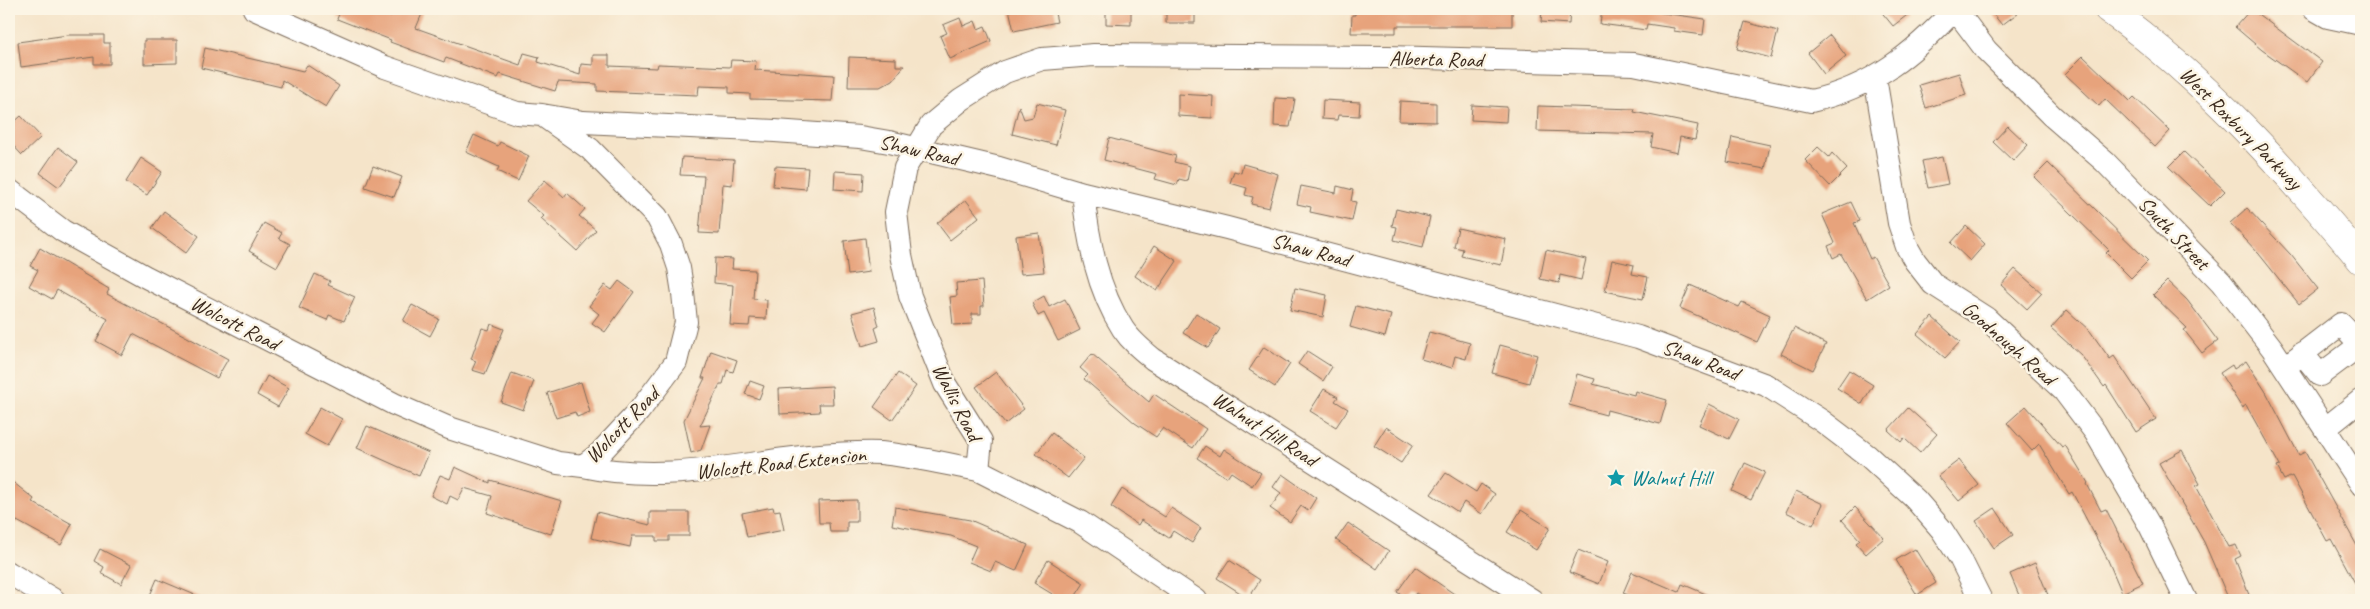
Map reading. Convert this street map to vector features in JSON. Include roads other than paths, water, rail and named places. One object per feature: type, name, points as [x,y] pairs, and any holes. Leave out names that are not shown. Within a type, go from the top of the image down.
[{"type":"main road","name":"West Roxbury Parkway","points":[[2108,9],[2185,70],[2230,111],[2293,178],[2361,260]]},
{"type":"street","points":[[254,9],[385,67],[517,114],[542,115]]},
{"type":"street","name":"Alberta Road","points":[[915,150],[931,124],[961,100],[1005,72],[1042,59],[1077,57],[1388,57],[1634,64],[1811,100],[1840,94],[1906,57],[1932,34],[1955,9]]},
{"type":"street","name":"South Street","points":[[1955,9],[1986,50],[2052,116],[2106,162],[2221,282],[2285,367],[2361,484]]},
{"type":"street","points":[[2314,9],[2328,17],[2361,24]]},
{"type":"street","name":"Goodnough Road","points":[[1874,76],[1899,223],[1906,247],[1933,284],[1986,318],[2064,391],[2095,432],[2145,517],[2186,600]]},
{"type":"street","name":"Shaw Road","points":[[542,115],[583,122],[860,137],[999,168],[1083,193],[1227,228],[1638,336],[1766,385],[1822,421],[1868,456],[1915,499],[1942,530],[1960,558],[1980,600]]},
{"type":"street","name":"Wolcott Road","points":[[9,190],[63,231],[146,277],[394,404],[449,428],[558,463],[583,466],[600,453],[639,411],[676,362],[686,322],[685,312],[679,268],[671,244],[657,217],[590,149],[542,115]]},
{"type":"street","name":"Wallis Road","points":[[915,150],[905,168],[896,212],[901,255],[910,296],[941,376],[981,441],[978,470],[1080,522],[1195,600]]},
{"type":"street","name":"Walnut Hill Road","points":[[1083,193],[1086,227],[1094,260],[1108,300],[1123,329],[1136,345],[1153,359],[1532,600]]},
{"type":"street","points":[[2285,367],[2302,354],[2320,375],[2361,345]]},
{"type":"street","points":[[2326,428],[2361,400]]},
{"type":"street","name":"Wolcott Road Extension","points":[[583,466],[612,472],[661,474],[722,470],[810,456],[880,453],[978,470]]},
{"type":"street","points":[[9,573],[54,600]]},
{"type":"place","name":"Walnut Hill","points":[[1616,478]]}]
